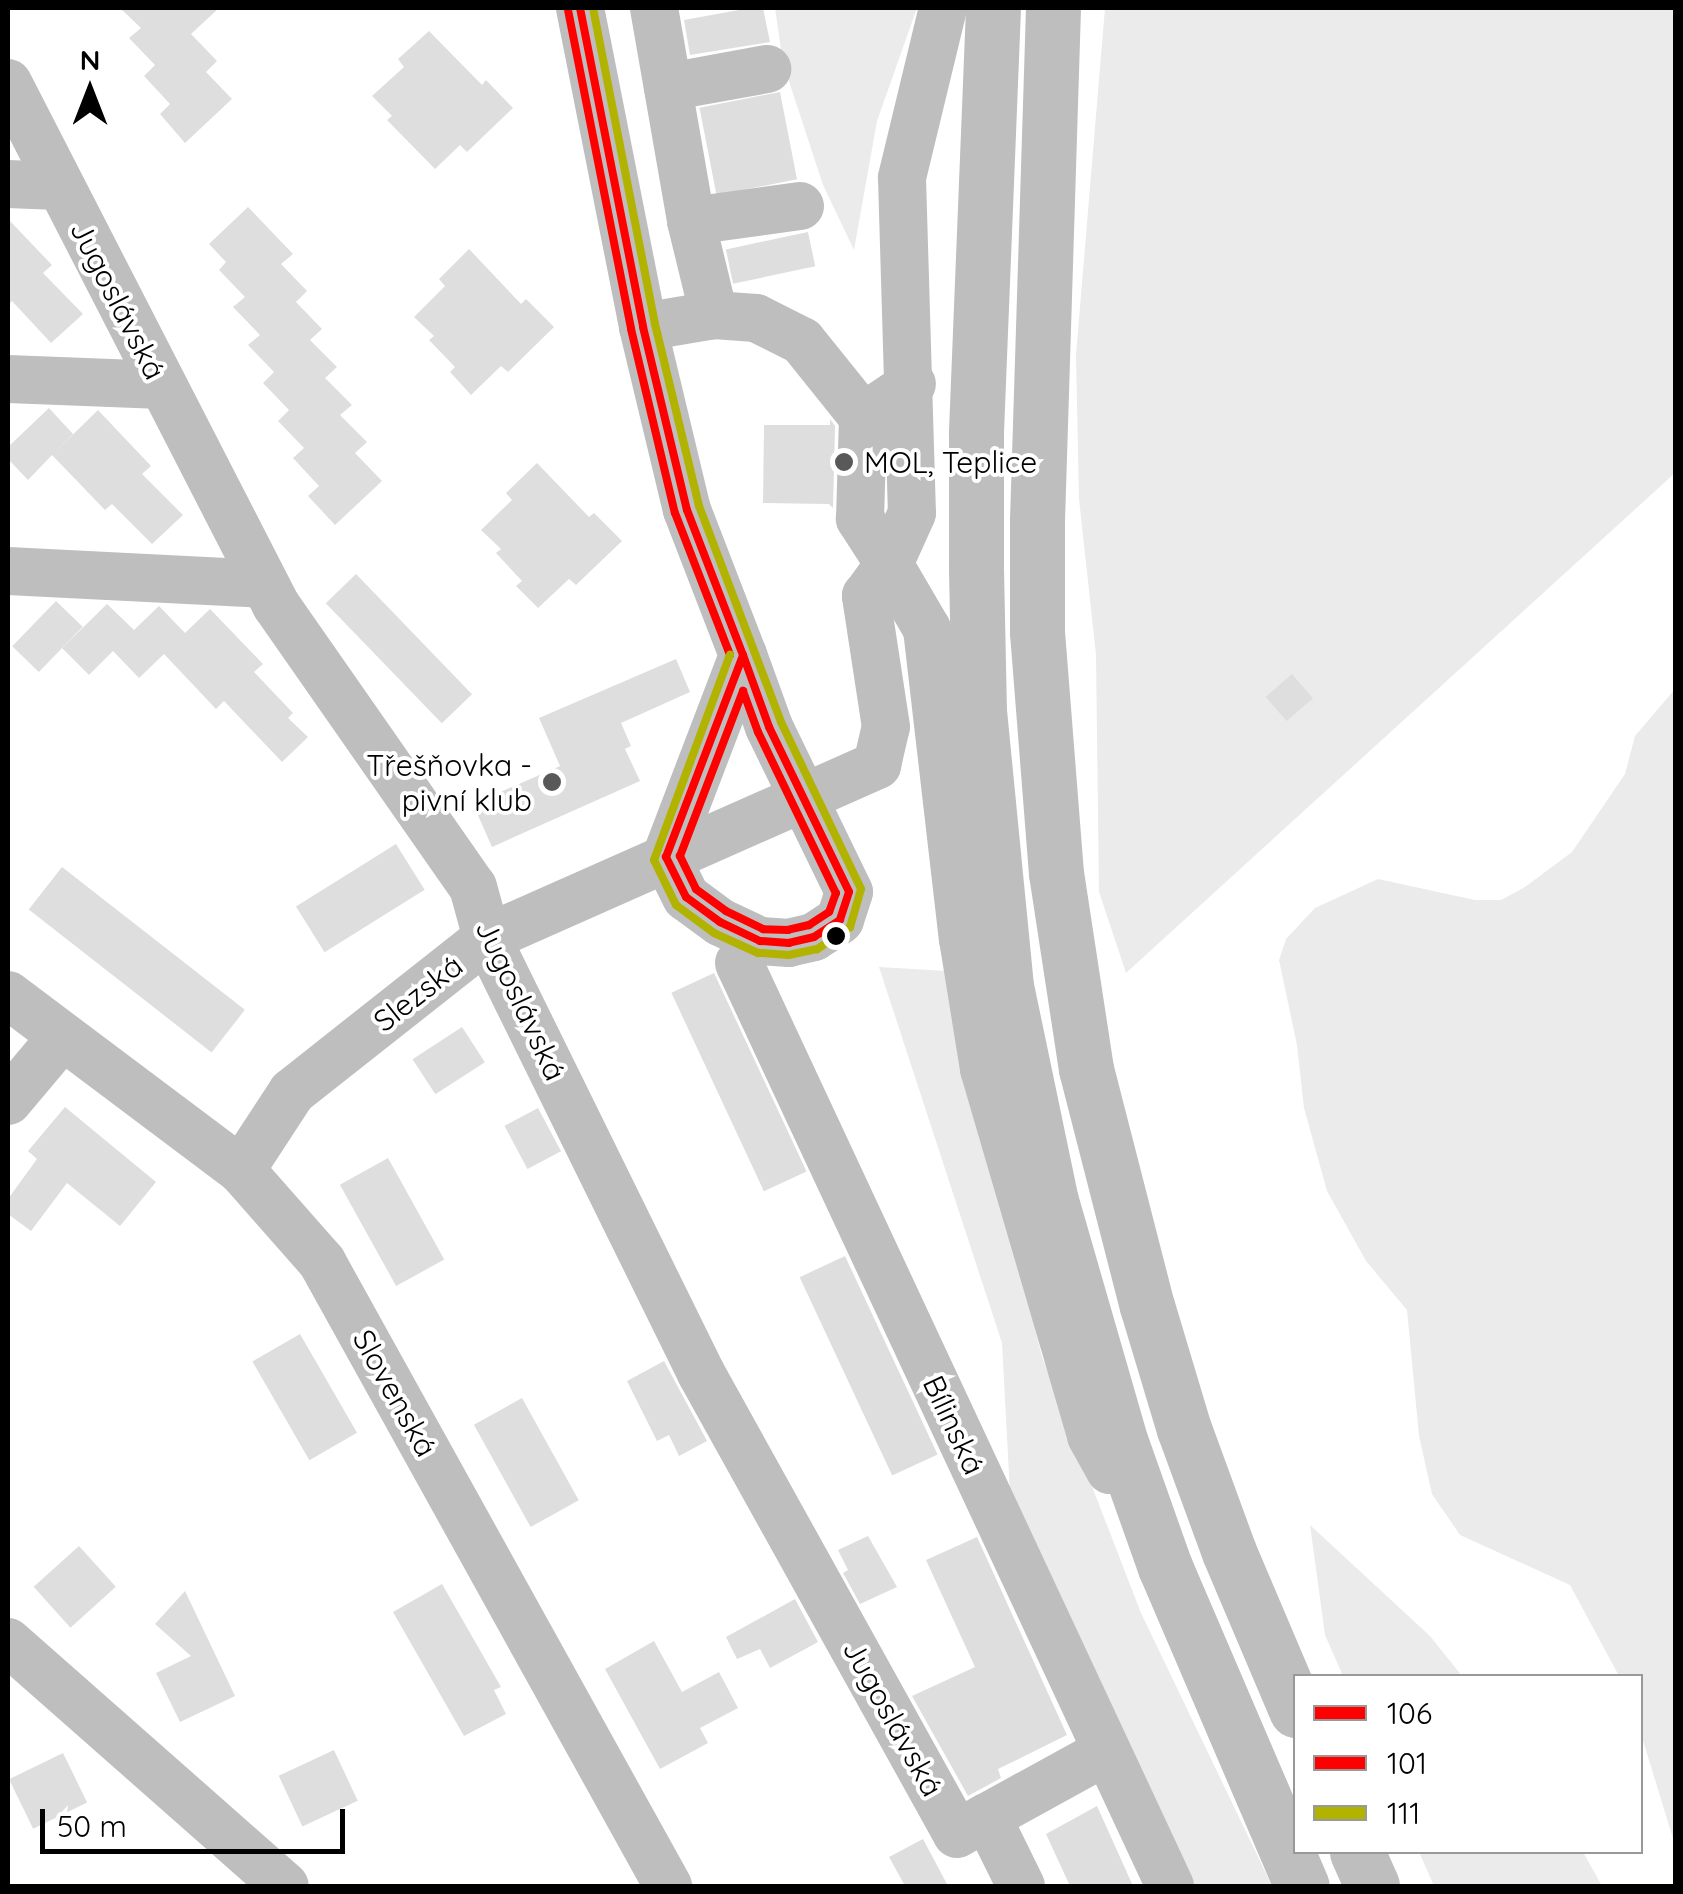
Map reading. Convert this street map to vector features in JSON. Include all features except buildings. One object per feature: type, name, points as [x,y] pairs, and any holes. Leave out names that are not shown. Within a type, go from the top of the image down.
[{"type":"highway","points":[[993,8],[976,492],[979,711],[1006,986],[1051,1201],[1121,1444],[1165,1567],[1302,1886]]},
{"type":"highway","points":[[1054,19],[1037,613],[1045,760],[1058,892],[1086,1068],[1147,1306],[1184,1429],[1229,1552],[1293,1703]]},
{"type":"highway","points":[[1358,1854],[1372,1886]]},
{"type":"street","points":[[580,8],[643,327],[687,510],[743,655],[769,727],[849,892],[840,920],[814,937],[788,943],[760,941],[720,922],[686,897],[666,857],[743,655]]},
{"type":"street","points":[[654,8],[691,221],[714,314]]},
{"type":"street","points":[[889,564],[912,512],[912,384],[902,178],[943,8]]},
{"type":"street","points":[[668,86],[768,69]]},
{"type":"street","name":"Jugoslávská","points":[[8,83],[264,584],[298,640],[472,887],[487,938],[701,1373],[957,1834],[987,1817]]},
{"type":"street","points":[[8,184],[59,186]]},
{"type":"street","points":[[691,221],[800,206]]},
{"type":"street","points":[[643,327],[714,314],[756,318],[802,341],[864,417],[860,519],[927,629],[964,939],[984,1068],[1091,1436],[1165,1567]]},
{"type":"street","points":[[8,379],[162,385]]},
{"type":"street","points":[[864,417],[912,384]]},
{"type":"street","name":"Slezská","points":[[242,1170],[292,1092],[487,938],[877,765],[886,727],[866,596],[889,564]]},
{"type":"street","points":[[8,570],[264,584]]},
{"type":"street","name":"Bílinská","points":[[739,963],[1170,1886]]},
{"type":"street","name":"Slovenská","points":[[8,994],[242,1170],[322,1262],[668,1886]]},
{"type":"street","points":[[8,1101],[62,1038]]},
{"type":"street","points":[[8,1642],[285,1886]]},
{"type":"street","points":[[1020,1886],[987,1817],[1106,1752]]},
{"type":"shaded area","points":[[775,8],[917,8],[877,121],[854,250],[823,185],[783,63]]},
{"type":"shaded area","points":[[1105,8],[1675,8],[1675,473],[1126,973],[1099,892],[1096,655],[1079,499],[1076,355]]},
{"type":"shaded area","points":[[1675,689],[1675,1845],[1643,1741],[1643,1674],[1618,1674],[1570,1585],[1460,1535],[1432,1494],[1419,1436],[1407,1310],[1366,1261],[1327,1191],[1304,1108],[1297,1045],[1279,960],[1286,939],[1315,908],[1378,879],[1475,900],[1501,900],[1525,887],[1572,852],[1625,774],[1635,736]]},
{"type":"shaded area","points":[[879,967],[947,971],[1042,1357],[1141,1613],[1272,1886],[1186,1886],[1011,1512],[1002,1343]]},
{"type":"shaded area","points":[[1310,1525],[1430,1636],[1460,1674],[1342,1674],[1325,1635]]},
{"type":"shaded area","points":[[1420,1854],[1584,1854],[1602,1886],[1434,1886]]},
{"type":"transit line","name":"106","points":[[580,8],[643,327],[687,510],[743,655]]},
{"type":"transit line","name":"111","points":[[593,8],[655,324],[699,506],[781,722],[861,889],[850,927],[817,949],[789,955],[758,953],[714,933],[676,905],[654,860],[730,655]]},
{"type":"transit line","name":"101","points":[[568,10],[631,329],[675,513],[730,655]]},
{"type":"transit line","name":"106","points":[[743,655],[769,727],[849,892],[840,920],[814,937],[789,943],[760,941],[720,922],[686,897],[666,857],[743,655]]},
{"type":"transit line","name":"101","points":[[743,691],[758,732],[836,893],[829,912],[809,925],[788,930],[763,929],[726,911],[696,889],[680,856],[743,691]]},
{"type":"place","name":"MOL, Teplice","points":[[844,462]]},
{"type":"place","name":"Třešňovka - pivní klub","points":[[552,782]]}]
